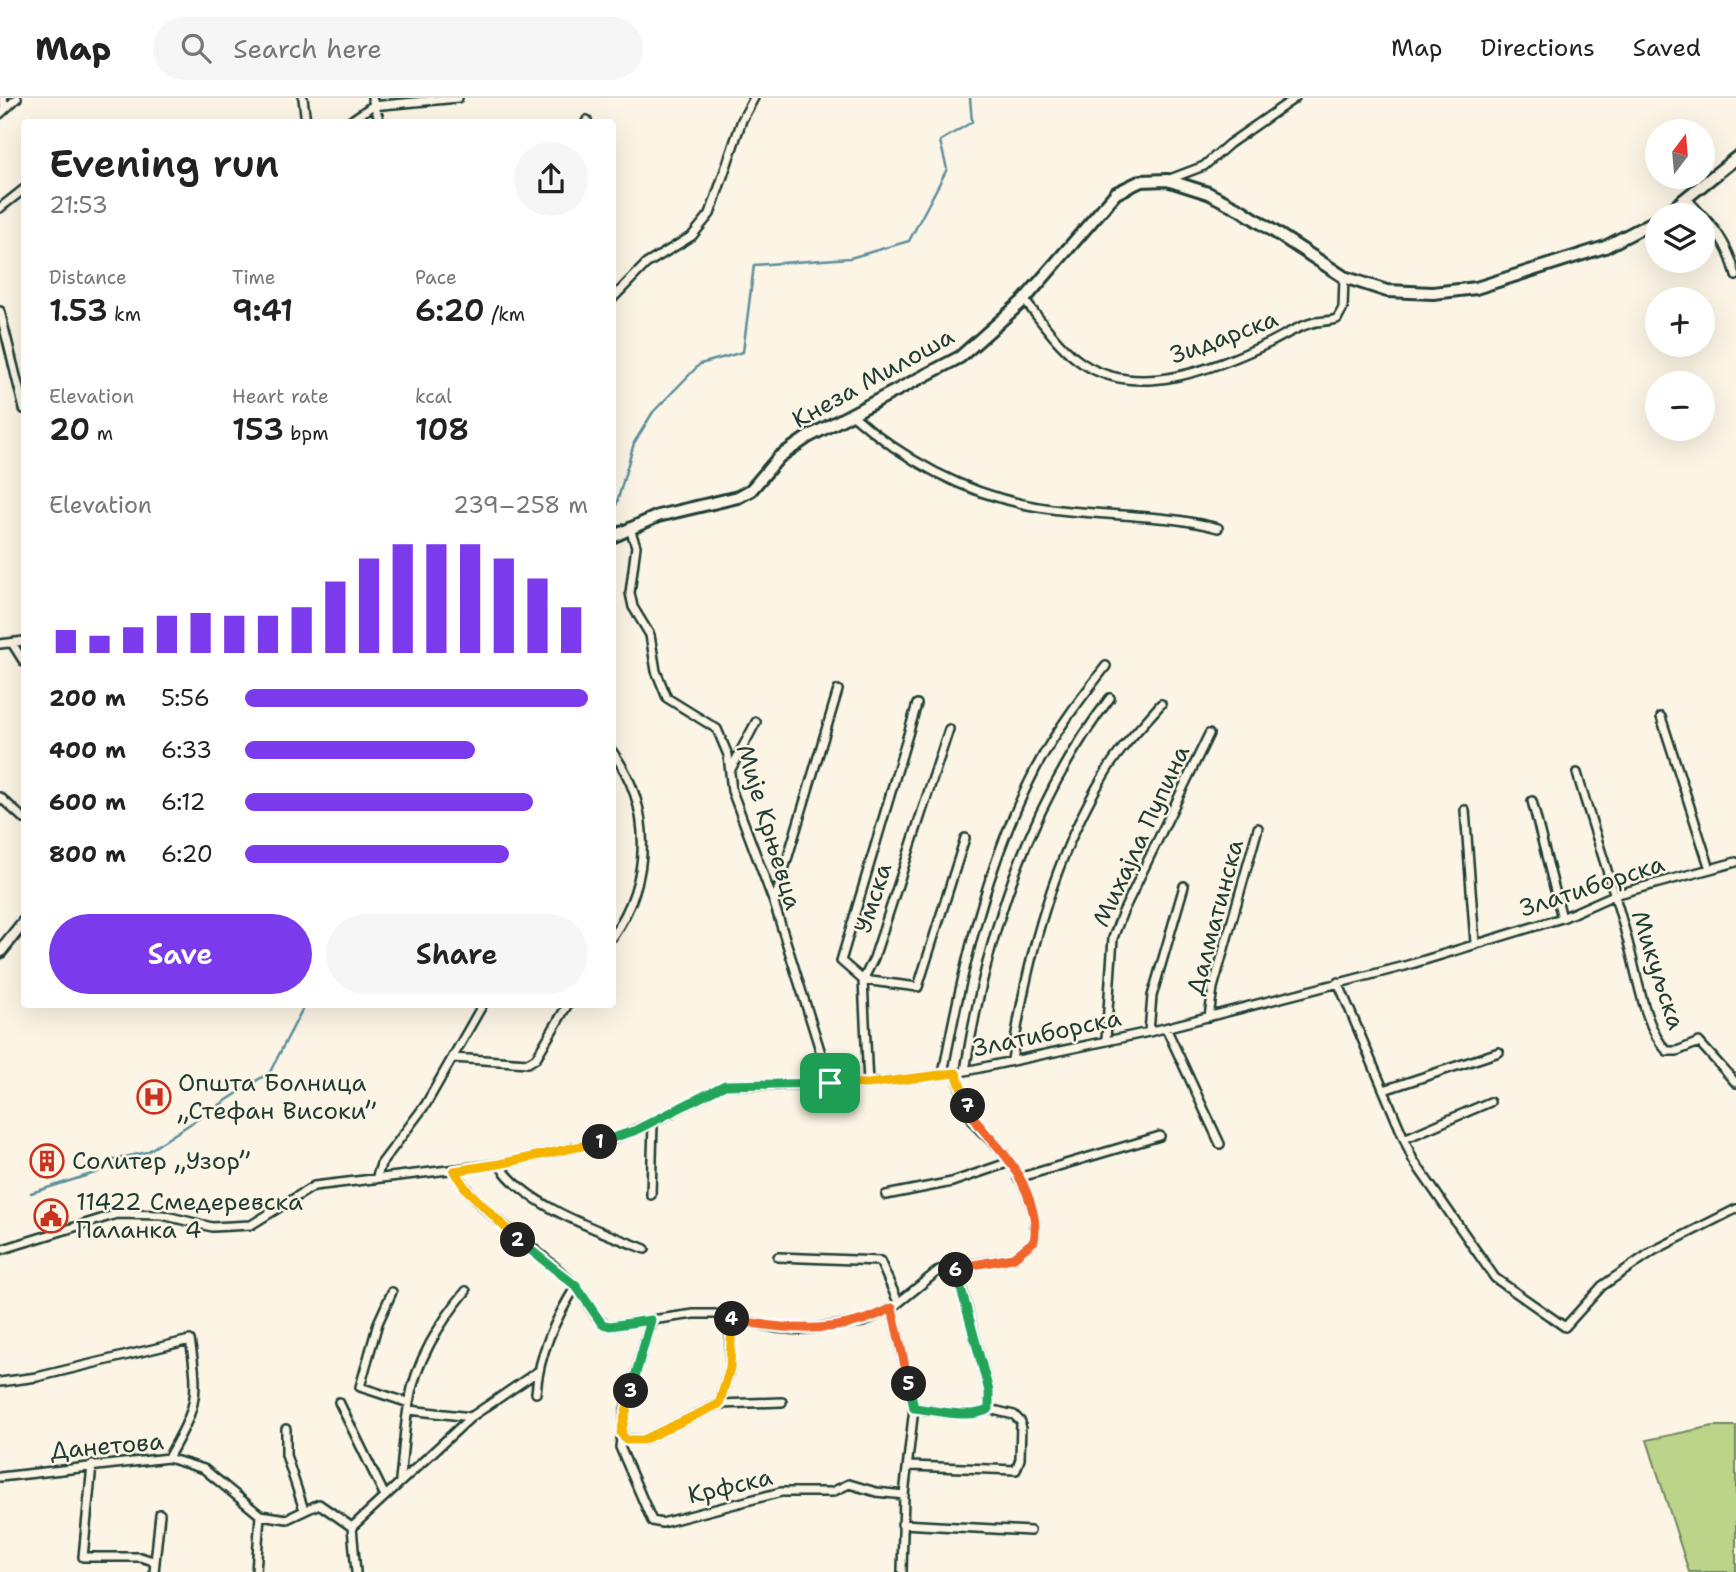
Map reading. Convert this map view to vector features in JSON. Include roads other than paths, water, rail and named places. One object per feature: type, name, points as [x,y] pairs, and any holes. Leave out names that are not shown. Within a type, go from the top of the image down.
[{"type":"street","points":[[3,98],[3,112]]},
{"type":"street","points":[[3,112],[17,98]]},
{"type":"street","points":[[303,98],[306,119]]},
{"type":"street","points":[[352,119],[372,102],[458,98]]},
{"type":"street","points":[[616,295],[646,264],[692,236],[710,214],[742,120],[754,98]]},
{"type":"street","points":[[1167,180],[1204,166],[1229,144],[1295,98]]},
{"type":"street","points":[[372,102],[379,119]]},
{"type":"street","points":[[1682,203],[1736,158]]},
{"type":"street","name":"Кнеза Милоша","points":[[616,536],[658,516],[738,497],[751,490],[779,457],[808,437],[960,357],[1024,300],[1116,193],[1140,181],[1167,180],[1208,193],[1241,210],[1344,277],[1387,291],[1433,293],[1476,288],[1605,247],[1645,226]]},
{"type":"street","points":[[0,208],[21,191]]},
{"type":"street","points":[[1687,199],[1691,203]]},
{"type":"street","points":[[1715,228],[1730,253],[1736,276]]},
{"type":"street","name":"Зидарска","points":[[1024,300],[1067,352],[1081,363],[1110,376],[1150,380],[1175,377],[1242,355],[1314,322],[1337,319],[1343,308],[1344,277]]},
{"type":"street","points":[[0,311],[21,397]]},
{"type":"street","points":[[853,415],[887,445],[949,481],[1006,500],[1065,511],[1164,517],[1218,528]]},
{"type":"street","name":"Мије Крњевца","points":[[630,529],[636,546],[630,593],[633,607],[650,635],[656,671],[667,698],[717,729],[731,769],[732,791],[774,903],[830,1083]]},
{"type":"street","points":[[0,645],[21,642]]},
{"type":"street","points":[[12,643],[21,657]]},
{"type":"street","points":[[943,1074],[967,958],[1013,817],[1037,766],[1106,666]]},
{"type":"street","points":[[774,903],[838,691]]},
{"type":"street","points":[[965,1071],[989,950],[1023,850],[1049,790],[1073,748],[1110,698]]},
{"type":"street","points":[[917,704],[841,961],[863,981],[918,987],[965,838]]},
{"type":"street","points":[[1012,1060],[1021,996],[1039,931],[1080,821],[1120,752],[1161,704]]},
{"type":"street","points":[[1661,717],[1710,869]]},
{"type":"street","points":[[731,769],[756,722]]},
{"type":"street","name":"Умска","points":[[868,1084],[863,981],[949,729]]},
{"type":"street","name":"Михајла Пупина","points":[[1106,1039],[1113,937],[1209,734]]},
{"type":"street","points":[[616,756],[629,774],[640,804],[642,864],[636,892],[616,930]]},
{"type":"street","points":[[1577,773],[1614,895]]},
{"type":"street","points":[[0,797],[21,817]]},
{"type":"street","points":[[1532,801],[1562,918]]},
{"type":"street","points":[[1465,810],[1475,943]]},
{"type":"street","name":"Далматинска","points":[[1209,1017],[1213,988],[1258,828]]},
{"type":"street","name":"Златиборска","points":[[0,1250],[117,1214],[162,1215],[212,1227],[251,1225],[314,1186],[499,1164],[613,1139],[725,1085],[868,1084],[956,1073],[1167,1028],[1405,966],[1562,918],[1614,895],[1736,862]]},
{"type":"street","points":[[1149,1032],[1152,996],[1184,886]]},
{"type":"street","name":"Микуљска","points":[[1614,895],[1637,984],[1660,1043],[1667,1051],[1677,1051],[1699,1042],[1736,1083]]},
{"type":"street","points":[[2,946],[21,925]]},
{"type":"street","points":[[1338,982],[1413,1160],[1495,1278],[1565,1326],[1612,1279],[1653,1251],[1736,1209]]},
{"type":"street","points":[[376,1179],[381,1164],[426,1104],[481,1008]]},
{"type":"street","points":[[453,1058],[528,1063],[536,1058],[566,1008]]},
{"type":"street","points":[[1167,1028],[1220,1144]]},
{"type":"street","points":[[1384,1090],[1499,1052]]},
{"type":"street","points":[[454,1171],[488,1213],[576,1286],[602,1324],[610,1326],[694,1314],[800,1330],[863,1322],[895,1305],[939,1270],[1013,1258],[1034,1241],[1037,1227],[1033,1211],[1018,1178],[1010,1162],[975,1123],[956,1073]]},
{"type":"street","points":[[1404,1139],[1490,1102]]},
{"type":"street","points":[[651,1195],[654,1165],[653,1122]]},
{"type":"street","points":[[1018,1178],[1160,1136]]},
{"type":"street","points":[[886,1195],[952,1182],[1010,1162]]},
{"type":"street","points":[[499,1164],[513,1183],[574,1220],[645,1249]]},
{"type":"street","points":[[778,1257],[880,1261],[895,1305],[914,1408],[904,1495],[902,1572]]},
{"type":"street","points":[[956,1268],[989,1391],[989,1409]]},
{"type":"street","points":[[536,1393],[537,1372],[553,1322],[576,1286]]},
{"type":"street","points":[[400,1481],[409,1406],[430,1344],[444,1319],[466,1291]]},
{"type":"street","points":[[392,1292],[378,1323],[360,1387],[409,1406],[471,1416]]},
{"type":"street","points":[[719,1404],[730,1368],[730,1319]]},
{"type":"street","points":[[651,1320],[625,1410],[623,1439],[643,1440],[719,1404],[782,1402]]},
{"type":"street","points":[[0,1382],[37,1377],[190,1339],[196,1392],[193,1414],[168,1458]]},
{"type":"street","points":[[352,1527],[471,1416],[537,1372]]},
{"type":"street","points":[[339,1402],[385,1496]]},
{"type":"street","points":[[909,1466],[1013,1472],[1020,1462],[1022,1424],[1014,1415],[989,1409],[984,1412],[962,1413],[914,1408]]},
{"type":"street","points":[[286,1429],[286,1455],[304,1510]]},
{"type":"street","name":"Крфска","points":[[623,1439],[621,1450],[649,1519],[655,1523],[781,1492],[832,1492],[849,1484],[876,1492],[904,1495]]},
{"type":"street","name":"Данетова","points":[[0,1476],[168,1458],[204,1469],[260,1515]]},
{"type":"street","points":[[92,1465],[83,1557],[140,1557],[153,1561]]},
{"type":"street","points":[[256,1572],[260,1515],[287,1519],[319,1504],[352,1527]]},
{"type":"street","points":[[154,1572],[153,1561],[160,1514]]},
{"type":"street","points":[[902,1524],[1030,1531]]},
{"type":"street","points":[[352,1527],[356,1572]]},
{"type":"waterway","points":[[616,506],[634,443],[653,412],[700,364],[743,352],[754,265],[850,258],[909,241],[947,169],[940,141],[972,122],[970,98]]},
{"type":"waterway","points":[[31,1193],[98,1172],[108,1161],[147,1152],[270,1072],[303,1008]]},
{"type":"place","name":"Општа Болница „Стефан Високи”","points":[[154,1097]]},
{"type":"place","name":"Солитер „Узор”","points":[[47,1161]]},
{"type":"place","name":"11422 Смедеревска Паланка 4","points":[[51,1216]]}]
